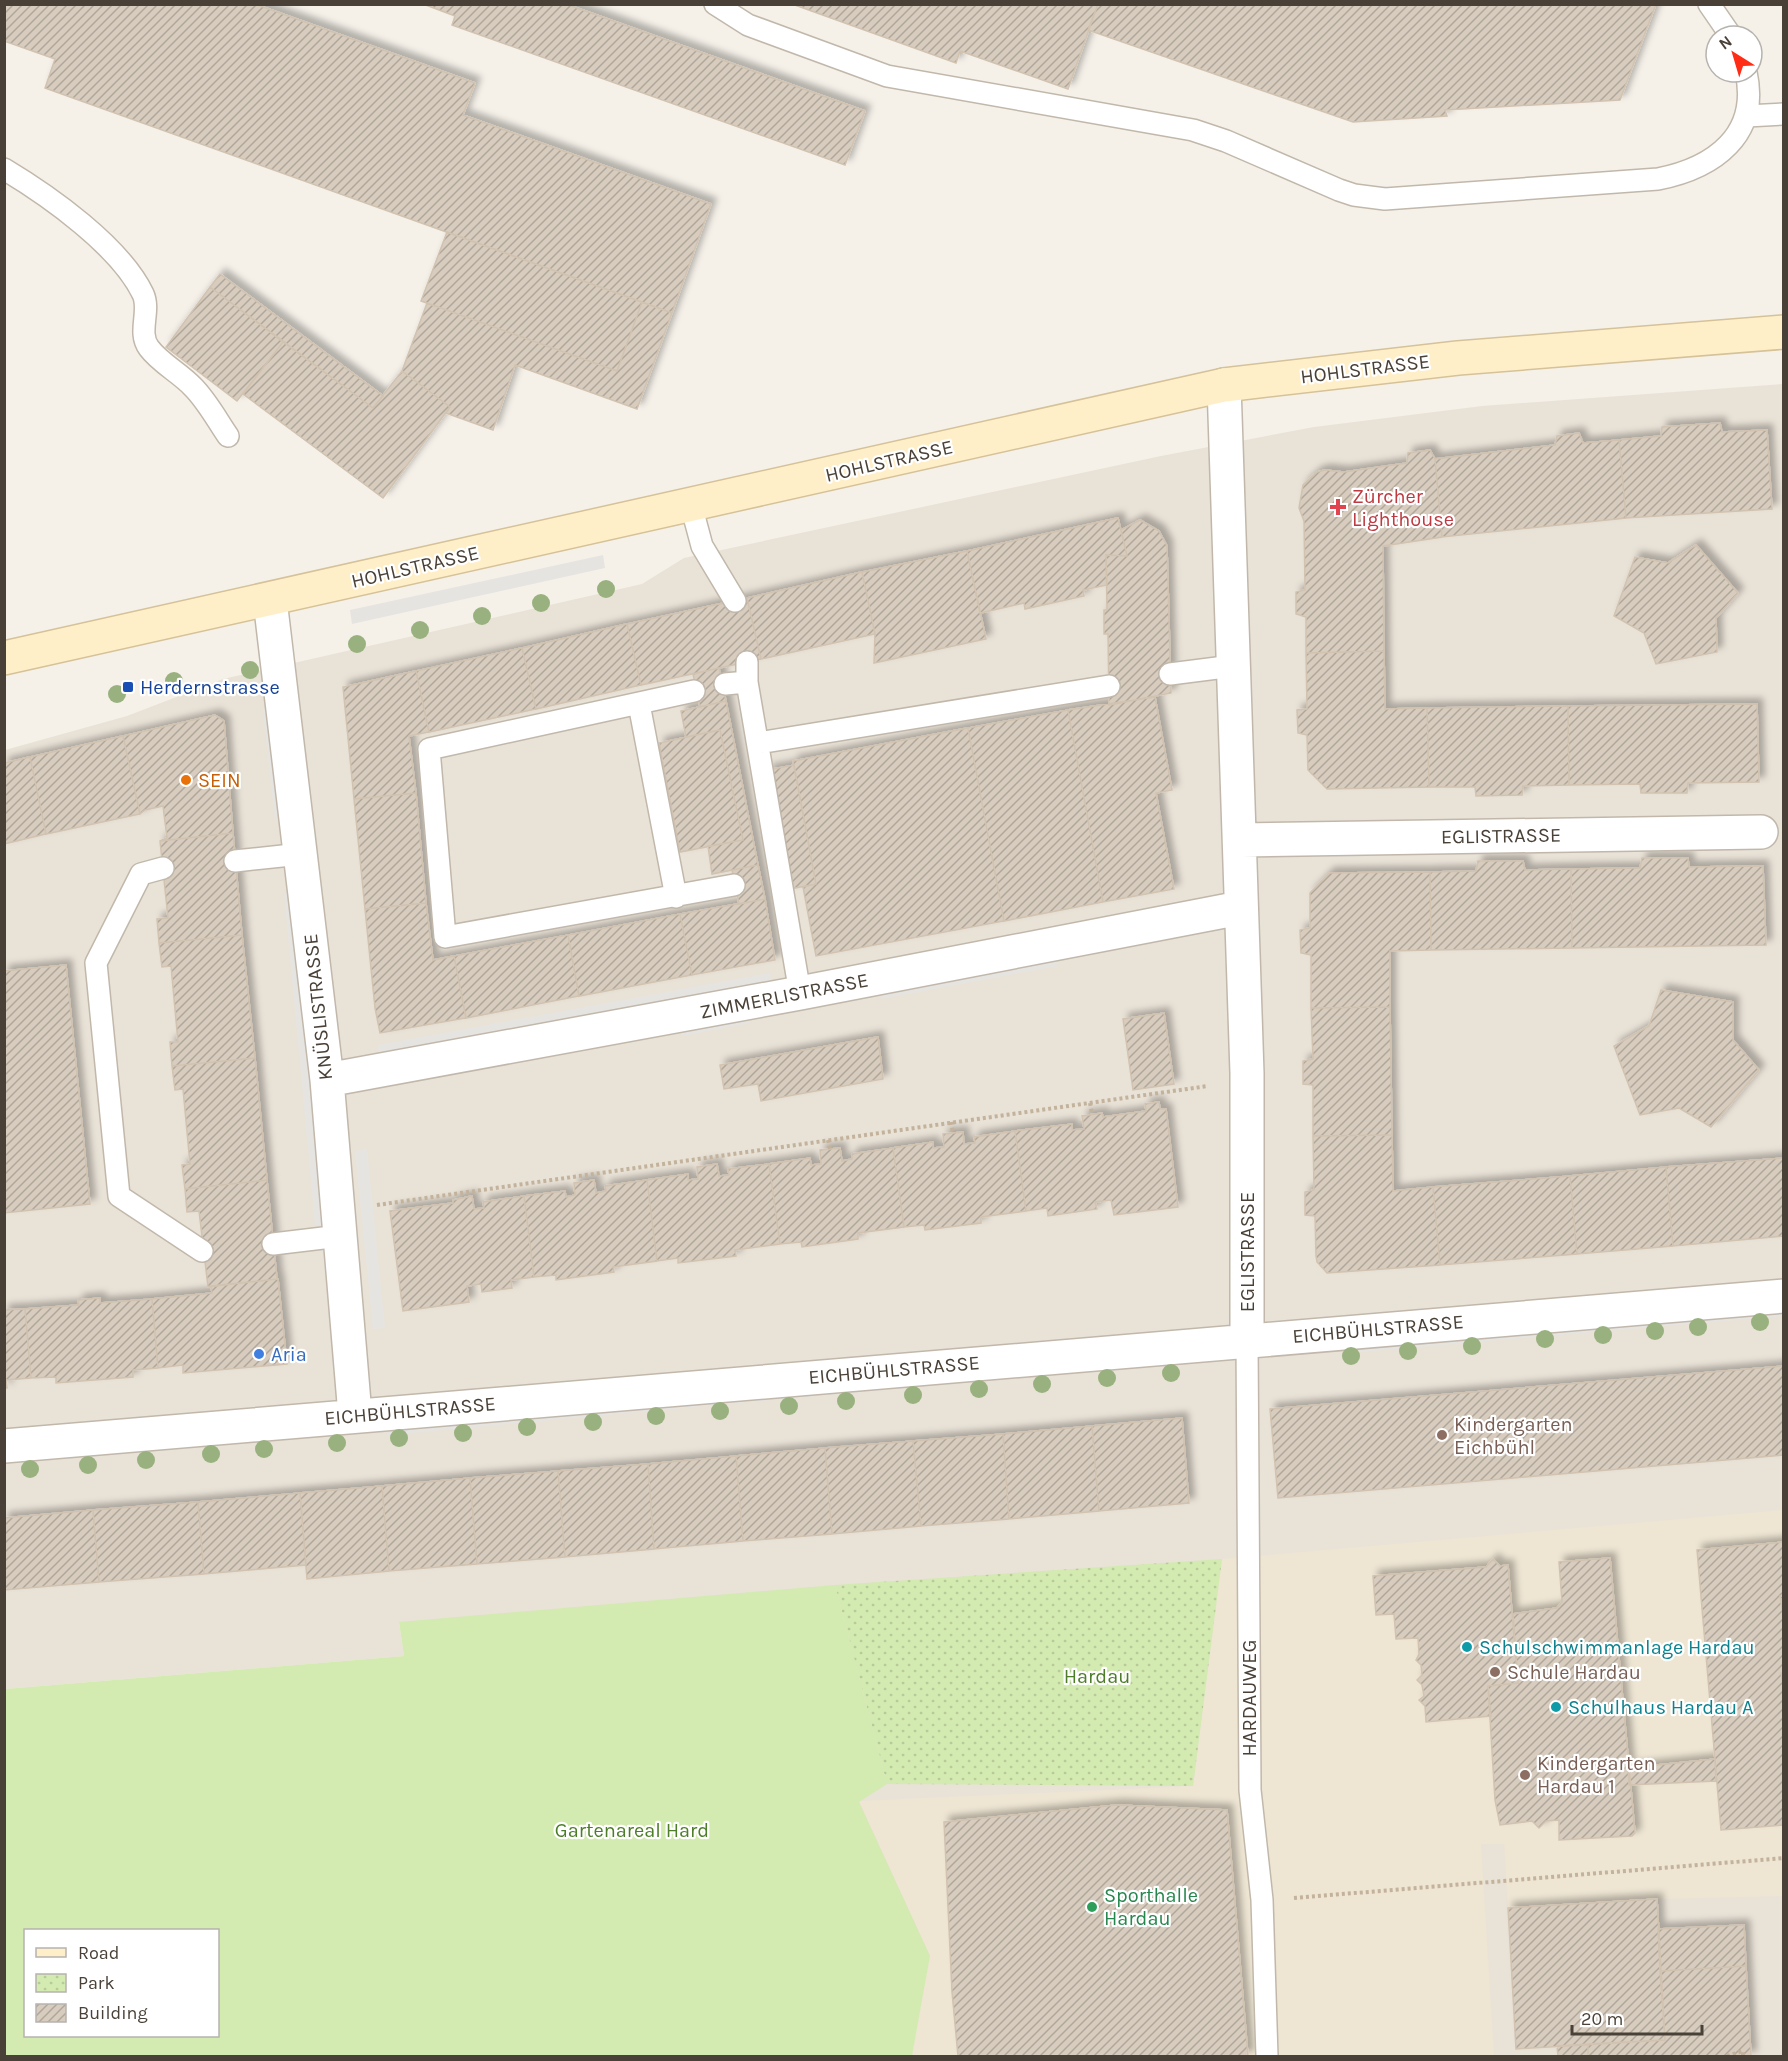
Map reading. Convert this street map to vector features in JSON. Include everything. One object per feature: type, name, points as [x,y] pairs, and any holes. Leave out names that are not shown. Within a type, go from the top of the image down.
[{"type":"street","name":"HOHLSTRASSE","points":[[4,658],[1224,385],[1458,358],[1784,332]]},
{"type":"street","name":"EGLISTRASSE","points":[[1224,385],[1233,666],[1242,840],[1240,908],[1247,1073],[1247,1340]]},
{"type":"street","name":"KNÜSLISTRASSE","points":[[270,600],[327,1080],[355,1415]]},
{"type":"street","name":"EGLISTRASSE","points":[[1242,840],[1761,832]]},
{"type":"street","name":"ZIMMERLISTRASSE","points":[[327,1080],[800,993],[1240,908]]},
{"type":"street","name":"EICHBÜHLSTRASSE","points":[[4,1446],[1784,1296]]},
{"type":"lane","points":[[715,4],[748,25],[887,76],[1193,130],[1226,141],[1339,190],[1368,198],[1400,199],[1676,176],[1719,155],[1739,131],[1747,116],[1749,100],[1747,84]]},
{"type":"lane","points":[[1709,4],[1723,24]]},
{"type":"lane","points":[[1747,116],[1784,114]]},
{"type":"lane","points":[[4,169],[64,209],[124,267],[147,304],[146,344],[154,354],[193,387],[228,436]]},
{"type":"lane","points":[[691,505],[702,546],[735,601]]},
{"type":"lane","points":[[1170,674],[1233,666]]},
{"type":"lane","points":[[725,684],[747,672],[758,743],[772,880],[800,993]]},
{"type":"lane","points":[[758,743],[1108,686]]},
{"type":"lane","points":[[694,691],[429,749],[445,937],[734,885]]},
{"type":"lane","points":[[639,704],[676,897]]},
{"type":"lane","points":[[235,861],[299,839]]},
{"type":"lane","points":[[163,868],[141,874],[96,963],[119,1196],[202,1251]]},
{"type":"lane","points":[[273,1244],[340,1236]]},
{"type":"lane","name":"HARDAUWEG","points":[[1247,1340],[1250,1790],[1262,1900],[1267,2056]]},
{"type":"path","points":[[377,1204],[1216,1085]]},
{"type":"path","points":[[1090,1103],[1092,1114]]},
{"type":"path","points":[[951,1122],[953,1133]]},
{"type":"path","points":[[828,1140],[830,1149]]},
{"type":"path","points":[[705,1157],[707,1166]]},
{"type":"path","points":[[583,1175],[584,1181]]},
{"type":"path","points":[[461,1192],[463,1198]]},
{"type":"path","points":[[1262,1900],[1784,1858]]},
{"type":"path","points":[[1726,2056],[1743,2051],[1743,2056]]},
{"type":"shaded area","points":[[1783,384],[1783,2056],[912,2056],[930,1956],[399,1622],[404,1656],[5,1689],[5,750],[127,716],[223,679],[642,584],[684,558],[1161,456],[1314,427],[1482,406]]},
{"type":"shaded area","points":[[603,555],[605,568],[352,624],[350,610]]},
{"type":"shaded area","points":[[275,695],[286,819],[275,820],[263,710]]},
{"type":"shaded area","points":[[295,892],[326,1225],[315,1225],[284,893]]},
{"type":"shaded area","points":[[1064,953],[1057,966],[881,999],[881,989]]},
{"type":"shaded area","points":[[770,973],[772,985],[379,1056],[378,1045]]},
{"type":"shaded area","points":[[748,1013],[750,1023],[682,1036],[680,1026]]},
{"type":"shaded area","points":[[367,1149],[385,1328],[373,1329],[355,1151]]},
{"type":"shaded area","points":[[1783,1305],[1783,1316],[1360,1352],[1359,1340]]},
{"type":"shaded area","points":[[1064,1365],[1066,1373],[388,1435],[391,1421]]},
{"type":"shaded area","points":[[212,1438],[213,1446],[5,1464],[5,1456]]},
{"type":"shaded area","name":"Schule Hardau","points":[[1783,1510],[1783,1896],[1657,1899],[1508,1908],[1504,1844],[1481,1844],[1494,2056],[912,2056],[930,1956],[859,1801],[1193,1786],[1222,1559]]},
{"type":"green space","name":"Hardau","points":[[1222,1559],[1193,1786],[887,1784],[835,1585]]},
{"type":"green space","name":"Gartenareal Hard","points":[[835,1585],[887,1784],[859,1802],[930,1956],[912,2056],[5,2056],[5,1689],[404,1656],[399,1622]]},
{"type":"building","points":[[4,4],[255,4],[475,83],[463,115],[711,204],[672,313],[45,88],[55,59],[4,41]]},
{"type":"building","points":[[423,4],[566,4],[865,111],[845,165],[452,25],[455,16]]},
{"type":"building","points":[[792,4],[1098,4],[1068,89],[960,51],[956,63]]},
{"type":"building","points":[[1098,4],[1656,4],[1620,100],[1445,110],[1447,116],[1353,122],[1088,30]]},
{"type":"building","points":[[447,232],[642,302],[617,371],[421,301]]},
{"type":"building","points":[[220,274],[383,396],[373,408],[210,287]]},
{"type":"building","points":[[210,287],[283,342],[237,401],[166,347]]},
{"type":"building","points":[[642,302],[672,313],[637,409],[515,365],[493,430],[446,413],[450,407],[402,371],[427,303],[617,371]]},
{"type":"building","points":[[283,342],[373,408],[402,371],[450,407],[383,498],[243,394]]},
{"type":"building","points":[[1720,423],[1722,432],[1767,430],[1772,509],[1626,518],[1619,440],[1661,436],[1662,427]]},
{"type":"building","points":[[1579,433],[1583,443],[1619,440],[1626,518],[1442,537],[1435,459],[1555,445],[1557,436]]},
{"type":"building","points":[[1430,450],[1435,459],[1442,537],[1383,546],[1384,651],[1306,653],[1306,617],[1296,614],[1296,592],[1305,590],[1304,521],[1299,508],[1303,485],[1317,472],[1325,470],[1344,472],[1407,463],[1408,453]]},
{"type":"building","points":[[1118,518],[1127,556],[1106,555],[1107,585],[1083,590],[1084,596],[1025,609],[1024,603],[980,613],[967,551]]},
{"type":"building","points":[[1140,520],[1159,531],[1167,546],[1171,693],[1109,705],[1108,634],[1104,634],[1104,610],[1107,610],[1106,555],[1127,556],[1121,530]]},
{"type":"building","points":[[1696,545],[1738,593],[1716,618],[1717,652],[1656,664],[1644,633],[1614,616],[1635,557],[1668,563]]},
{"type":"building","points":[[967,551],[986,639],[874,663],[875,634],[862,572]]},
{"type":"building","points":[[862,572],[875,634],[761,659],[747,598]]},
{"type":"building","points":[[747,598],[761,659],[641,685],[627,624]]},
{"type":"building","points":[[627,624],[641,685],[536,709],[522,648]]},
{"type":"building","points":[[522,648],[536,709],[429,732],[416,671]]},
{"type":"building","points":[[1384,651],[1385,709],[1427,708],[1429,787],[1327,789],[1308,770],[1307,735],[1298,733],[1297,710],[1307,709],[1306,653]]},
{"type":"building","points":[[719,668],[726,701],[700,707],[693,674]]},
{"type":"building","points":[[416,671],[429,732],[409,736],[416,793],[354,799],[343,687]]},
{"type":"building","points":[[1155,697],[1172,790],[1156,793],[1174,889],[1103,902],[1068,710]]},
{"type":"building","points":[[726,701],[758,865],[712,874],[708,846],[743,840],[720,730],[686,737],[681,711]]},
{"type":"building","points":[[1757,704],[1759,782],[1688,783],[1687,793],[1641,793],[1640,784],[1569,785],[1568,706]]},
{"type":"building","points":[[1568,706],[1569,785],[1523,786],[1522,795],[1476,796],[1475,787],[1429,787],[1427,708]]},
{"type":"building","points":[[1068,710],[1103,902],[1004,921],[968,728]]},
{"type":"building","points":[[215,715],[224,721],[233,833],[160,841],[167,838],[163,806],[145,810],[140,814],[123,736]]},
{"type":"building","points":[[968,728],[1004,921],[816,956],[803,887],[816,884],[793,761]]},
{"type":"building","points":[[720,730],[743,840],[680,852],[659,743]]},
{"type":"building","points":[[123,736],[140,814],[46,834],[30,757]]},
{"type":"building","points":[[30,757],[46,834],[4,844],[4,763]]},
{"type":"building","points":[[794,765],[816,884],[790,889],[767,770]]},
{"type":"building","points":[[416,793],[426,903],[365,909],[354,799]]},
{"type":"building","points":[[233,833],[242,935],[159,943],[157,919],[168,918],[160,841]]},
{"type":"building","points":[[1642,858],[1688,858],[1689,867],[1763,866],[1766,945],[1572,948],[1571,869],[1640,868]]},
{"type":"building","points":[[1478,861],[1523,861],[1525,870],[1571,869],[1572,948],[1431,950],[1430,872],[1476,871]]},
{"type":"building","points":[[758,865],[765,899],[739,904],[732,870]]},
{"type":"building","points":[[1430,872],[1431,950],[1390,951],[1390,1007],[1311,1008],[1311,955],[1301,953],[1300,930],[1310,928],[1310,893],[1329,873]]},
{"type":"building","points":[[765,899],[775,960],[692,975],[680,914]]},
{"type":"building","points":[[426,903],[433,960],[454,956],[466,1018],[380,1033],[375,1008],[365,909]]},
{"type":"building","points":[[680,914],[692,975],[579,996],[568,935]]},
{"type":"building","points":[[242,935],[255,1058],[172,1066],[170,1042],[178,1042],[171,966],[162,967],[159,943]]},
{"type":"building","points":[[568,935],[579,996],[466,1018],[454,956]]},
{"type":"building","points":[[66,965],[90,1204],[4,1213],[4,971]]},
{"type":"building","points":[[1661,990],[1733,1002],[1733,1040],[1759,1070],[1711,1127],[1679,1108],[1640,1115],[1614,1046],[1649,1026]]},
{"type":"building","points":[[1390,1007],[1392,1135],[1313,1136],[1313,1085],[1303,1084],[1303,1061],[1313,1059],[1311,1008]]},
{"type":"building","points":[[1164,1013],[1174,1084],[1133,1090],[1123,1019]]},
{"type":"building","points":[[878,1037],[883,1079],[761,1101],[758,1084],[724,1089],[720,1065]]},
{"type":"building","points":[[255,1058],[267,1180],[185,1189],[182,1165],[190,1164],[183,1089],[175,1090],[172,1066]]},
{"type":"building","points":[[1159,1102],[1160,1109],[1166,1109],[1178,1207],[1114,1215],[1111,1200],[1095,1202],[1097,1209],[1048,1216],[1047,1208],[1026,1211],[1015,1131],[1072,1124],[1072,1130],[1084,1129],[1082,1116],[1102,1113],[1103,1117],[1146,1111],[1145,1104]]},
{"type":"building","points":[[1015,1131],[1026,1211],[981,1217],[981,1223],[925,1230],[924,1225],[904,1227],[893,1148],[933,1142],[933,1148],[944,1147],[943,1134],[963,1132],[964,1144],[975,1143],[974,1137]]},
{"type":"building","points":[[1392,1135],[1393,1191],[1433,1187],[1440,1265],[1327,1273],[1317,1262],[1315,1216],[1305,1215],[1305,1192],[1314,1190],[1313,1136]]},
{"type":"building","points":[[840,1148],[842,1161],[852,1159],[852,1154],[893,1148],[904,1227],[858,1233],[858,1239],[802,1247],[801,1242],[780,1244],[769,1164],[810,1158],[811,1165],[821,1164],[820,1150]]},
{"type":"building","points":[[1784,1158],[1784,1236],[1673,1246],[1666,1167]]},
{"type":"building","points":[[717,1164],[719,1176],[729,1175],[728,1169],[769,1164],[780,1244],[735,1250],[736,1256],[678,1263],[678,1258],[657,1261],[647,1180],[688,1174],[688,1180],[698,1179],[697,1167]]},
{"type":"building","points":[[1666,1167],[1673,1246],[1577,1254],[1570,1176]]},
{"type":"building","points":[[1570,1176],[1577,1254],[1440,1265],[1433,1187]]},
{"type":"building","points":[[267,1180],[277,1279],[208,1287],[199,1211],[187,1212],[185,1189]]},
{"type":"building","points":[[594,1180],[596,1193],[606,1191],[605,1186],[647,1180],[657,1261],[613,1267],[614,1272],[556,1280],[556,1275],[534,1277],[524,1196],[565,1191],[566,1197],[575,1195],[574,1183]]},
{"type":"building","points":[[472,1196],[474,1209],[484,1208],[483,1202],[524,1196],[534,1277],[511,1280],[512,1288],[482,1292],[481,1284],[467,1286],[469,1302],[403,1311],[390,1211],[453,1203],[453,1200]]},
{"type":"building","points":[[278,1279],[287,1364],[183,1373],[183,1365],[158,1368],[152,1299],[212,1293],[211,1286]]},
{"type":"building","points":[[100,1298],[100,1303],[152,1299],[158,1368],[133,1370],[133,1377],[56,1383],[56,1377],[31,1378],[25,1309],[79,1305],[78,1300]]},
{"type":"building","points":[[25,1309],[31,1378],[6,1380],[7,1388],[4,1388],[4,1310]]},
{"type":"building","points":[[1784,1366],[1784,1455],[1278,1498],[1270,1409]]},
{"type":"building","points":[[1182,1418],[1189,1503],[1099,1511],[1092,1426]]},
{"type":"building","points":[[1092,1426],[1099,1511],[1009,1519],[1003,1434]]},
{"type":"building","points":[[1003,1434],[1009,1519],[921,1526],[913,1441]]},
{"type":"building","points":[[913,1441],[921,1526],[832,1534],[825,1448]]},
{"type":"building","points":[[825,1448],[832,1534],[743,1541],[736,1456]]},
{"type":"building","points":[[736,1456],[743,1541],[654,1549],[648,1464]]},
{"type":"building","points":[[648,1464],[654,1549],[565,1557],[558,1471]]},
{"type":"building","points":[[558,1471],[565,1557],[477,1564],[470,1478]]},
{"type":"building","points":[[470,1478],[477,1564],[389,1571],[382,1486]]},
{"type":"building","points":[[382,1486],[389,1571],[307,1579],[300,1493]]},
{"type":"building","points":[[300,1493],[306,1565],[204,1574],[198,1502]]},
{"type":"building","points":[[198,1502],[204,1574],[99,1582],[93,1510]]},
{"type":"building","points":[[93,1510],[99,1582],[4,1590],[4,1518]]},
{"type":"building","points":[[1784,1542],[1784,1596],[1780,1596],[1784,1621],[1784,1673],[1781,1673],[1784,1692],[1784,1825],[1721,1830],[1697,1550]]},
{"type":"building","name":"Schulhaus Hardau A","points":[[1610,1558],[1635,1833],[1632,1836],[1559,1840],[1559,1820],[1546,1821],[1539,1828],[1532,1821],[1500,1825],[1495,1800],[1488,1686],[1518,1683],[1513,1614],[1557,1608],[1562,1602],[1559,1562]]},
{"type":"building","name":"Schulschwimmanlage Hardau","points":[[1493,1559],[1500,1566],[1508,1565],[1518,1683],[1488,1686],[1491,1716],[1426,1722],[1425,1706],[1419,1700],[1424,1696],[1422,1685],[1417,1680],[1422,1675],[1421,1665],[1416,1660],[1419,1654],[1418,1638],[1396,1639],[1394,1614],[1376,1615],[1373,1576],[1486,1567]]},
{"type":"building","points":[[1715,1759],[1716,1781],[1629,1785],[1628,1768]]},
{"type":"building","name":"Sporthalle Hardau","points":[[1117,1805],[1227,1810],[1248,2056],[958,2056],[952,1992],[944,1822]]},
{"type":"building","points":[[1657,1899],[1665,2040],[1516,2049],[1508,1908]]},
{"type":"building","points":[[1744,1925],[1746,1966],[1660,1971],[1658,1929]]},
{"type":"building","points":[[1746,1966],[1751,2056],[1588,2056],[1588,2044],[1665,2040],[1660,1971]]},
{"type":"building","points":[[1588,2044],[1588,2056],[1558,2056],[1557,2046]]},
{"type":"place","name":"Zürcher Lighthouse","points":[[1338,507]]},
{"type":"place","name":"Herdernstrasse","points":[[128,687]]},
{"type":"place","name":"SEIN","points":[[186,780]]},
{"type":"place","name":"Aria","points":[[259,1354]]},
{"type":"place","name":"Kindergarten Eichbühl","points":[[1442,1435]]},
{"type":"place","name":"Schulschwimmanlage Hardau","points":[[1467,1647]]},
{"type":"place","name":"Schule Hardau","points":[[1495,1672]]},
{"type":"place","name":"Schulhaus Hardau A","points":[[1556,1707]]},
{"type":"place","name":"Kindergarten Hardau 1","points":[[1525,1775]]},
{"type":"place","name":"Sporthalle Hardau","points":[[1092,1907]]}]
